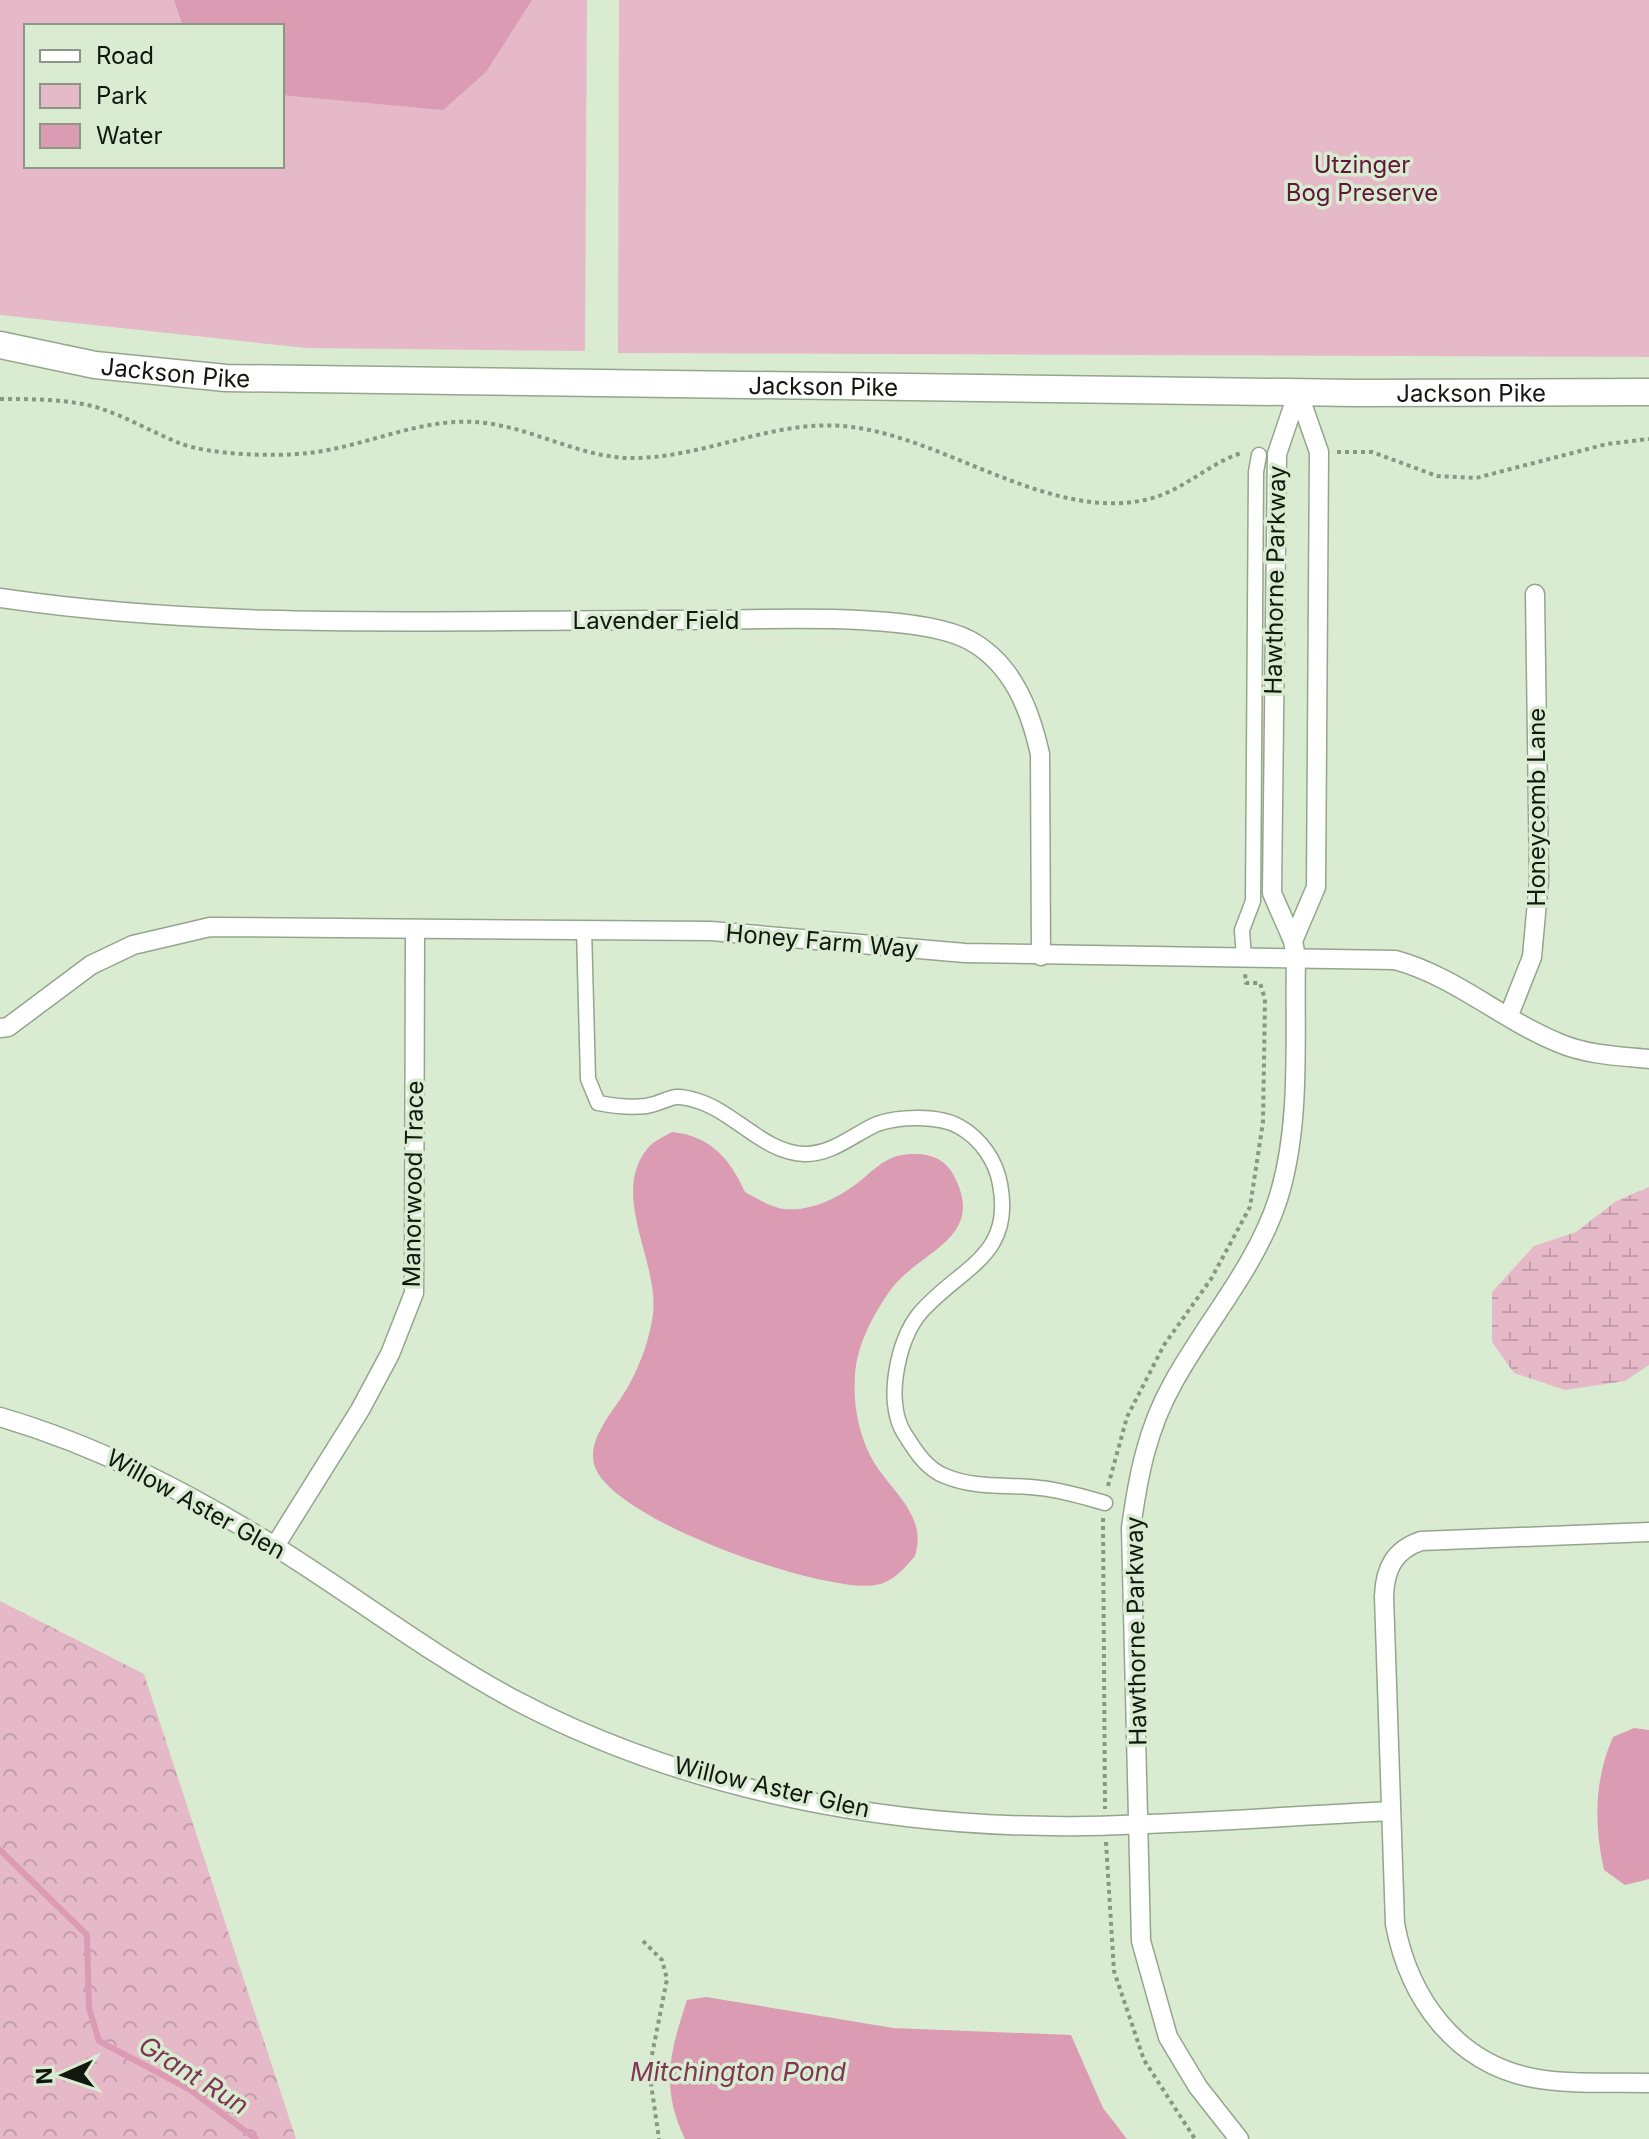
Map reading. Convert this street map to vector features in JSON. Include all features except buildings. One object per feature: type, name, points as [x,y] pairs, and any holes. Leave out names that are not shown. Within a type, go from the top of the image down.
[{"type":"main road","name":"Jackson Pike","points":[[0,345],[95,365],[226,378],[1298,392],[1649,392]]},
{"type":"street","name":"Hawthorne Parkway","points":[[1239,2139],[1198,2087],[1168,2037],[1141,1941],[1131,1528],[1139,1469],[1172,1384],[1256,1252],[1278,1199],[1289,1152],[1295,949],[1316,887],[1319,452],[1298,392]]},
{"type":"street","name":"Hawthorne Parkway","points":[[1295,949],[1272,893],[1273,565],[1277,454],[1298,392]]},
{"type":"street","points":[[1244,958],[1242,930],[1253,901],[1256,472],[1259,455]]},
{"type":"street","name":"Honeycomb Lane","points":[[1509,1015],[1532,957],[1539,880],[1535,594]]},
{"type":"street","name":"Lavender Field","points":[[0,598],[188,618],[389,622],[830,621],[935,627],[969,640],[990,655],[1021,694],[1033,722],[1040,754],[1041,956]]},
{"type":"street","name":"Honey Farm Way","points":[[0,1028],[8,1027],[91,965],[133,945],[170,934],[250,926],[711,931],[965,953],[1244,958],[1295,949],[1395,960],[1425,968],[1558,1043],[1588,1052],[1649,1059]]},
{"type":"street","name":"Manorwood Trace","points":[[275,1546],[360,1410],[390,1354],[414,1293],[415,929]]},
{"type":"street","points":[[584,929],[588,1079],[598,1103],[648,1106],[675,1095],[700,1101],[731,1116],[769,1144],[805,1154],[847,1143],[879,1124],[919,1118],[958,1125],[983,1145],[998,1173],[1005,1208],[998,1237],[982,1260],[918,1315],[899,1353],[894,1390],[900,1426],[919,1457],[942,1476],[979,1485],[1042,1488],[1105,1503]]},
{"type":"street","name":"Willow Aster Glen","points":[[0,1417],[107,1454],[275,1546],[425,1646],[516,1700],[610,1743],[709,1777],[815,1802],[922,1819],[1106,1825],[1391,1811]]},
{"type":"street","points":[[1649,1532],[1437,1540],[1407,1545],[1397,1554],[1384,1580],[1395,1924],[1399,1946],[1415,1988],[1441,2027],[1480,2058],[1501,2070],[1532,2078],[1649,2083]]},
{"type":"path","points":[[0,399],[52,400],[96,407],[183,445],[226,452],[308,453],[418,427],[483,422],[583,451],[633,459],[685,453],[802,427],[851,427],[901,438],[1088,503],[1148,499],[1180,488],[1239,453],[1259,455]]},
{"type":"path","points":[[1319,452],[1372,452],[1437,476],[1476,478],[1607,444],[1649,439]]},
{"type":"path","points":[[1195,2139],[1144,2060],[1114,1971],[1106,1825],[1105,1503],[1127,1417],[1164,1345],[1211,1279],[1250,1207],[1263,1122],[1265,999],[1260,983],[1246,983],[1244,958]]},
{"type":"path","points":[[643,1941],[662,1960],[667,1979],[649,2070],[659,2139]]},
{"type":"green space","points":[[0,0],[587,0],[585,351],[306,348],[0,315]]},
{"type":"green space","name":"Utzinger Bog Preserve","points":[[619,0],[1649,0],[1649,357],[618,353]]},
{"type":"green space","points":[[1649,1187],[1649,1365],[1625,1381],[1565,1390],[1514,1373],[1492,1342],[1492,1292],[1534,1246],[1576,1232],[1616,1201]]},
{"type":"green space","points":[[0,1601],[144,1674],[296,2139],[0,2139]]},
{"type":"water","points":[[174,0],[532,0],[486,72],[443,110],[284,95],[284,24],[182,24]]},
{"type":"water","points":[[672,1132],[698,1138],[708,1144],[733,1169],[745,1192],[784,1209],[806,1208],[828,1201],[848,1190],[882,1163],[906,1154],[931,1156],[946,1164],[953,1174],[962,1196],[962,1214],[956,1229],[889,1292],[867,1331],[856,1364],[855,1396],[863,1438],[871,1457],[905,1503],[916,1527],[918,1541],[915,1556],[888,1581],[876,1585],[849,1585],[812,1578],[720,1548],[675,1529],[636,1507],[608,1485],[594,1464],[593,1453],[599,1432],[638,1367],[653,1314],[653,1294],[634,1208],[633,1187],[637,1167],[650,1146]]},
{"type":"water","points":[[1634,1728],[1649,1730],[1649,1879],[1625,1885],[1604,1870],[1597,1819],[1602,1770],[1613,1737]]},
{"type":"water","name":"Mitchington Pond","points":[[706,1997],[893,2028],[1071,2035],[1103,2108],[1127,2139],[685,2139],[672,2103],[672,2053],[687,2000]]},
{"type":"waterway","name":"Grant Run","points":[[0,1850],[87,1935],[89,2008],[99,2041],[189,2089],[256,2139]]}]
